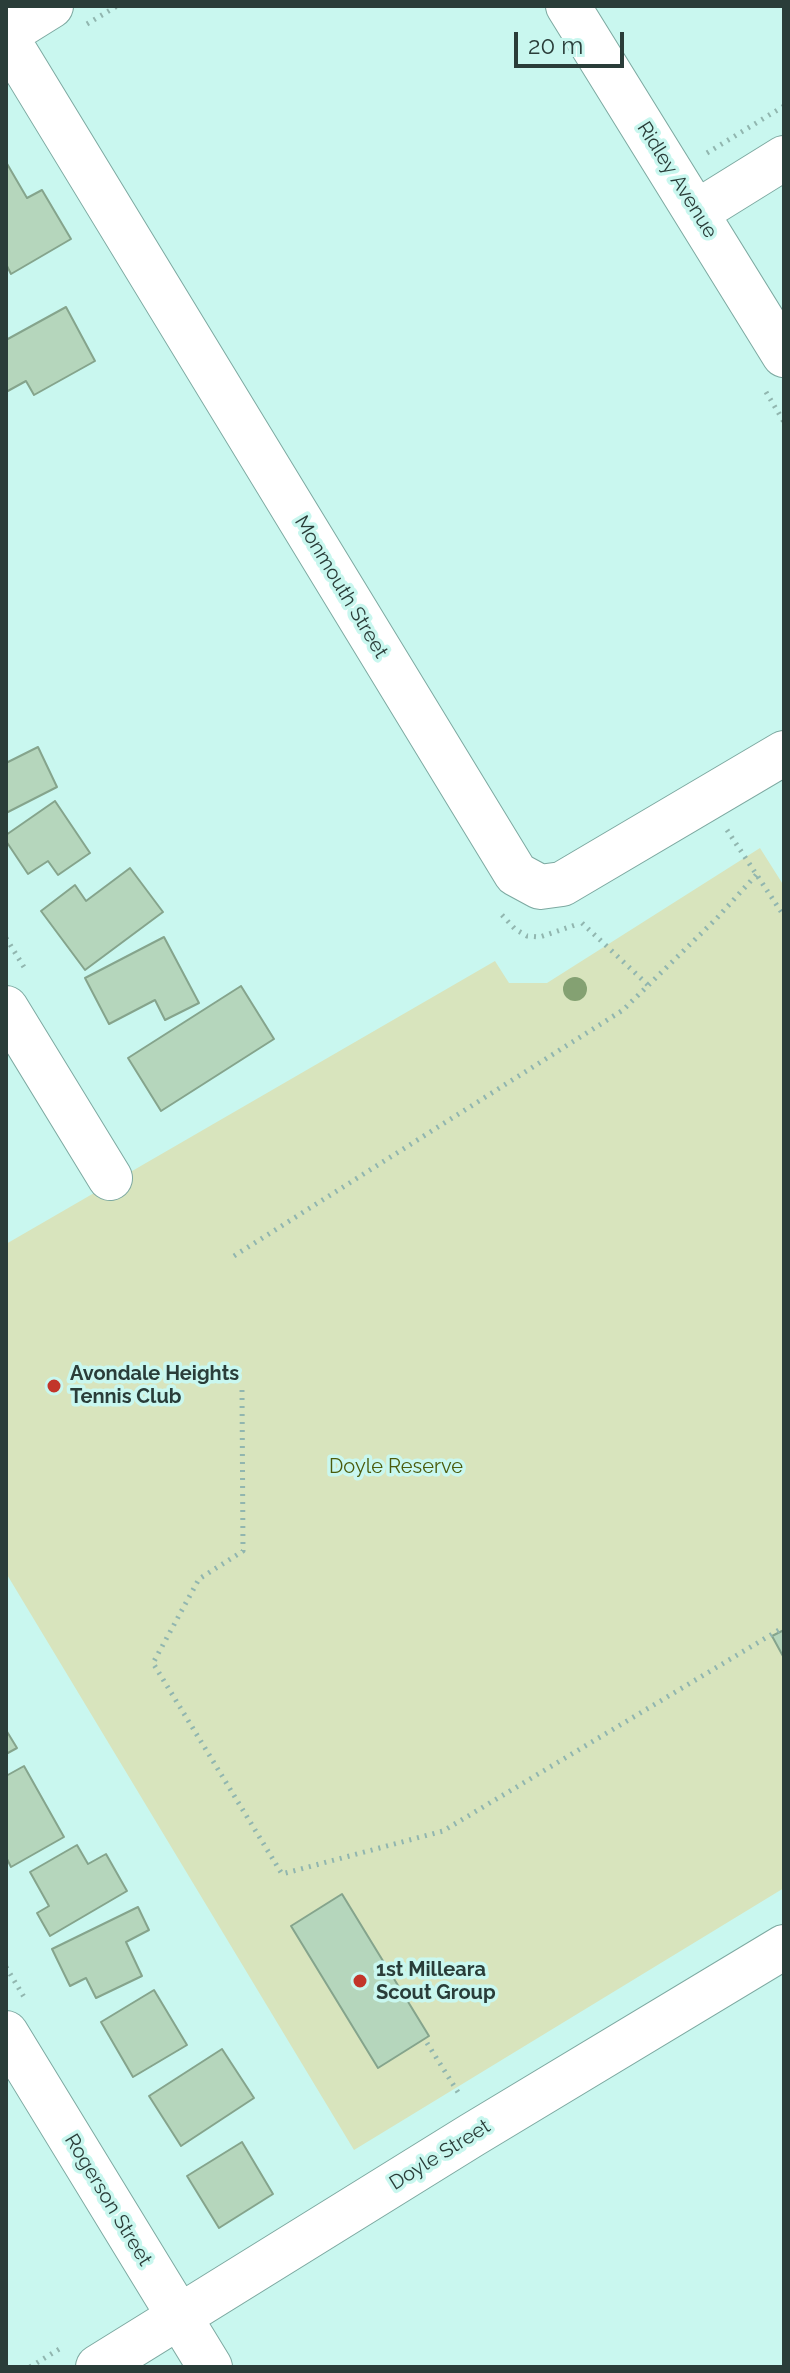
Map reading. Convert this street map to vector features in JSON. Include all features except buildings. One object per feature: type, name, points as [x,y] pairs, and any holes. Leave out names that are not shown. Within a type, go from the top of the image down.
[{"type":"street","points":[[6,35],[51,6]]},
{"type":"street","name":"Ridley Avenue","points":[[568,6],[784,355]]},
{"type":"street","name":"Monmouth Street","points":[[6,35],[516,874],[540,887],[562,884],[784,753]]},
{"type":"street","points":[[697,212],[784,158]]},
{"type":"street","points":[[6,1008],[110,1178]]},
{"type":"street","name":"Doyle Street","points":[[98,2367],[472,2135],[784,1947]]},
{"type":"street","name":"Rogerson Street","points":[[6,2033],[210,2367]]},
{"type":"path","points":[[703,156],[784,106]]},
{"type":"path","points":[[726,827],[784,916]]},
{"type":"path","points":[[234,1256],[623,1010],[757,874]]},
{"type":"path","points":[[582,923],[648,985]]},
{"type":"path","points":[[242,1390],[243,1551],[199,1579],[153,1663],[282,1874],[443,1831],[784,1627]]},
{"type":"path","points":[[427,2043],[462,2099],[472,2135]]},
{"type":"green space","name":"Doyle Reserve","points":[[760,848],[784,886],[784,1888],[354,2150],[6,1573],[6,1244],[495,961],[509,983],[547,983]]},
{"type":"place","name":"Avondale Heights Tennis Club","points":[[54,1386]]},
{"type":"place","name":"1st Milleara Scout Group","points":[[360,1981]]}]
